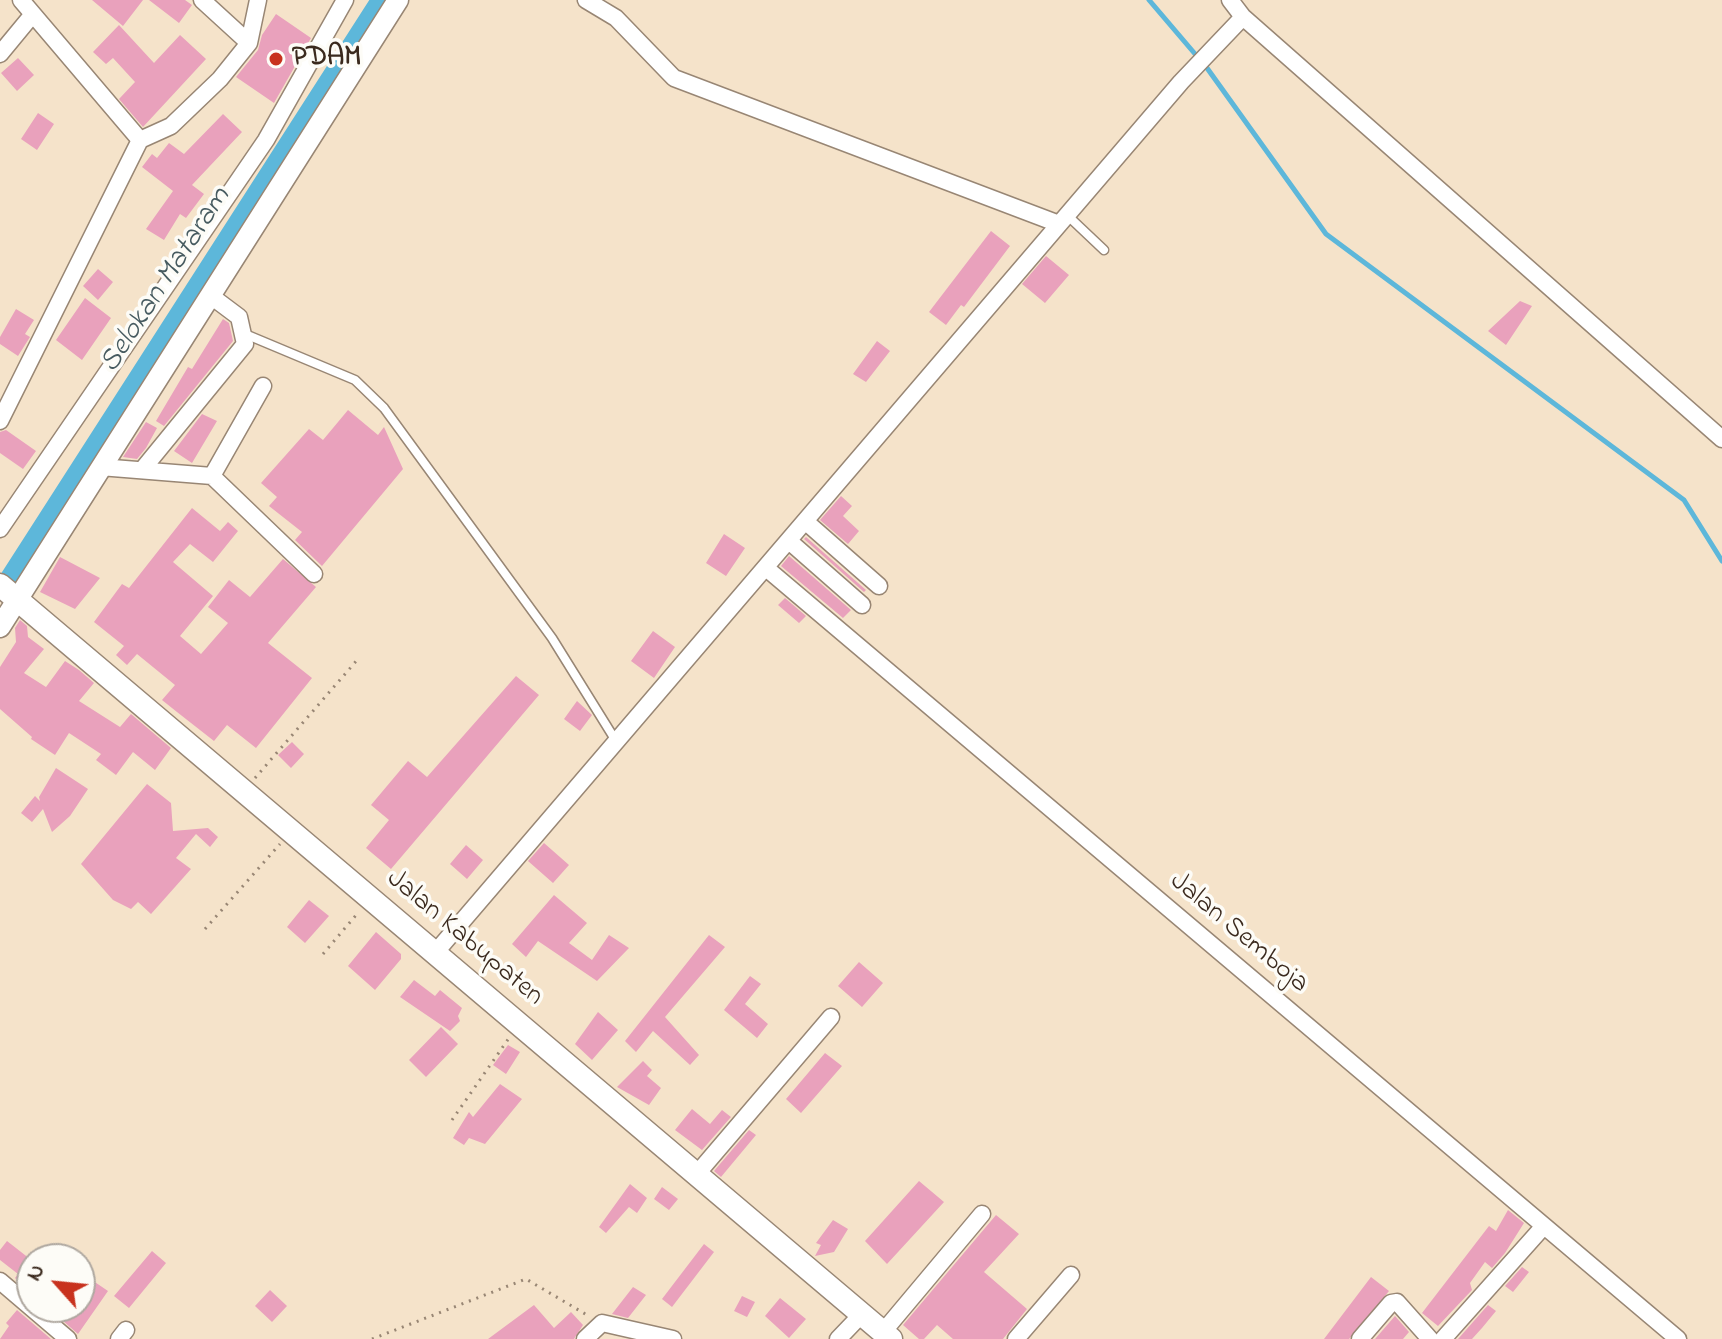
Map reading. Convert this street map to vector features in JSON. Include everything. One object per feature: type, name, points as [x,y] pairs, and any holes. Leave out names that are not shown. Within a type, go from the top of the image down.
[{"type":"main road","name":"Jalan Kabupaten","points":[[10,593],[242,793],[887,1336]]},
{"type":"street","points":[[20,0],[140,140]]},
{"type":"street","points":[[202,0],[249,43]]},
{"type":"street","points":[[0,421],[140,140],[171,126],[187,112],[249,43],[258,0]]},
{"type":"street","points":[[0,529],[266,140],[345,0]]},
{"type":"street","points":[[0,627],[10,593],[100,467],[398,0]]},
{"type":"street","points":[[586,0],[616,18],[674,78],[1063,220]]},
{"type":"street","points":[[1230,0],[1243,17],[1722,439]]},
{"type":"street","points":[[0,54],[33,14]]},
{"type":"street","points":[[435,953],[1181,82],[1243,17]]},
{"type":"street","points":[[142,470],[245,344],[239,317],[211,296]]},
{"type":"street","points":[[212,476],[263,386]]},
{"type":"street","points":[[100,467],[212,476],[314,574]]},
{"type":"street","points":[[805,521],[879,586]]},
{"type":"street","points":[[789,541],[862,605]]},
{"type":"street","name":"Jalan Semboja","points":[[766,568],[1678,1339]]},
{"type":"street","points":[[696,1175],[831,1017]]},
{"type":"street","points":[[887,1336],[982,1214]]},
{"type":"street","points":[[1443,1339],[1543,1227]]},
{"type":"street","points":[[1016,1339],[1071,1275]]},
{"type":"street","points":[[0,1281],[68,1339]]},
{"type":"street","points":[[1360,1339],[1391,1303],[1397,1302],[1430,1339]]},
{"type":"street","points":[[838,1339],[861,1315]]},
{"type":"street","points":[[585,1339],[602,1323],[673,1339]]},
{"type":"lane","points":[[1063,220],[1104,250]]},
{"type":"lane","points":[[245,334],[355,380],[384,408],[552,638],[617,742]]},
{"type":"path","points":[[242,793],[358,659]]},
{"type":"path","points":[[205,929],[290,832]]},
{"type":"path","points":[[323,954],[369,898]]},
{"type":"path","points":[[452,1120],[518,1024]]},
{"type":"path","points":[[372,1339],[526,1279],[602,1323]]},
{"type":"building","points":[[92,0],[143,0],[123,26]]},
{"type":"building","points":[[149,0],[185,0],[192,5],[179,23]]},
{"type":"building","name":"PDAM","points":[[276,14],[311,38],[274,103],[236,77],[258,50],[262,35]]},
{"type":"building","points":[[119,25],[154,63],[180,35],[206,59],[143,127],[119,99],[135,82],[113,58],[106,64],[93,52]]},
{"type":"building","points":[[18,58],[34,75],[17,91],[1,73]]},
{"type":"building","points":[[38,113],[54,124],[37,150],[21,139]]},
{"type":"building","points":[[223,114],[242,132],[192,185],[204,194],[186,218],[180,214],[164,240],[146,229],[173,191],[142,167],[152,154],[157,158],[169,143],[184,154]]},
{"type":"building","points":[[991,231],[1010,246],[964,307],[961,305],[946,325],[929,312]]},
{"type":"building","points":[[1046,256],[1069,275],[1045,303],[1022,284]]},
{"type":"building","points":[[98,269],[113,282],[98,300],[83,286]]},
{"type":"building","points":[[85,298],[111,318],[82,360],[56,340]]},
{"type":"building","points":[[1520,301],[1532,306],[1506,345],[1488,331]]},
{"type":"building","points":[[16,309],[34,320],[25,334],[30,337],[18,356],[0,344],[0,337]]},
{"type":"building","points":[[223,319],[229,323],[233,341],[164,426],[156,421],[188,367],[192,369]]},
{"type":"building","points":[[877,341],[890,351],[866,382],[853,374]]},
{"type":"building","points":[[348,410],[378,435],[384,427],[403,469],[322,566],[295,540],[302,532],[269,506],[277,497],[261,483],[309,429],[323,440]]},
{"type":"building","points":[[202,414],[217,421],[192,463],[174,451]]},
{"type":"building","points":[[146,422],[157,428],[146,448],[137,459],[123,457]]},
{"type":"building","points":[[6,430],[36,451],[23,469],[0,453],[0,432]]},
{"type":"building","points":[[841,496],[852,506],[843,516],[859,531],[848,544],[820,520]]},
{"type":"building","points":[[192,508],[220,531],[228,522],[238,531],[213,562],[190,544],[173,562],[213,596],[180,636],[201,654],[228,623],[208,607],[229,580],[250,597],[283,559],[316,587],[268,643],[312,678],[256,748],[227,725],[214,741],[162,700],[175,685],[137,654],[127,665],[116,655],[124,646],[94,622],[122,584],[129,588]]},
{"type":"building","points":[[724,534],[745,548],[726,576],[706,563]]},
{"type":"building","points":[[806,537],[866,590],[864,592],[804,539]]},
{"type":"building","points":[[789,556],[851,610],[843,618],[781,566]]},
{"type":"building","points":[[60,557],[100,578],[75,609],[40,592]]},
{"type":"building","points":[[785,598],[806,616],[799,623],[778,605]]},
{"type":"building","points":[[20,620],[27,626],[28,637],[44,649],[24,673],[46,687],[65,661],[79,670],[94,683],[79,701],[120,727],[131,714],[171,748],[155,770],[133,752],[116,775],[96,760],[101,754],[69,733],[55,755],[31,739],[0,709],[0,667],[16,642],[15,628]]},
{"type":"building","points":[[653,631],[675,647],[654,678],[631,661]]},
{"type":"building","points":[[516,676],[539,695],[391,869],[366,848],[389,820],[371,805],[408,761],[427,777]]},
{"type":"building","points":[[577,701],[592,715],[580,731],[564,719]]},
{"type":"building","points":[[292,742],[304,754],[291,768],[278,755]]},
{"type":"building","points":[[56,768],[88,789],[70,816],[52,832],[43,809],[32,822],[21,813],[35,796],[40,801],[39,797]]},
{"type":"building","points":[[147,784],[171,803],[173,831],[208,828],[218,837],[210,847],[196,834],[176,858],[191,869],[151,914],[138,902],[131,909],[113,900],[81,864]]},
{"type":"building","points":[[544,843],[569,865],[553,883],[528,861]]},
{"type":"building","points":[[466,845],[483,860],[467,879],[450,864]]},
{"type":"building","points":[[554,895],[587,923],[569,943],[592,960],[609,935],[629,948],[597,981],[538,941],[526,957],[512,944]]},
{"type":"building","points":[[309,900],[329,916],[305,943],[287,927]]},
{"type":"building","points":[[376,932],[401,954],[401,959],[375,990],[348,966]]},
{"type":"building","points":[[709,935],[725,947],[665,1017],[699,1055],[690,1065],[653,1031],[636,1052],[625,1041]]},
{"type":"building","points":[[859,962],[883,983],[862,1007],[838,986]]},
{"type":"building","points":[[750,976],[761,984],[745,1004],[768,1024],[757,1038],[724,1010]]},
{"type":"building","points":[[414,980],[435,996],[440,990],[462,1008],[458,1016],[460,1021],[450,1031],[400,997]]},
{"type":"building","points":[[598,1012],[618,1030],[592,1060],[575,1044]]},
{"type":"building","points":[[441,1027],[458,1044],[426,1077],[409,1060]]},
{"type":"building","points":[[508,1045],[520,1052],[506,1074],[493,1065]]},
{"type":"building","points":[[825,1053],[842,1066],[801,1113],[786,1099]]},
{"type":"building","points":[[643,1061],[652,1070],[647,1076],[661,1088],[649,1105],[617,1087]]},
{"type":"building","points":[[500,1084],[522,1099],[485,1144],[469,1138],[464,1145],[453,1138],[469,1112],[473,1117]]},
{"type":"building","points":[[692,1109],[710,1124],[722,1110],[731,1117],[702,1150],[675,1130]]},
{"type":"building","points":[[749,1130],[756,1135],[721,1177],[714,1171]]},
{"type":"building","points":[[919,1181],[944,1202],[887,1264],[865,1241]]},
{"type":"building","points":[[630,1184],[647,1198],[637,1213],[629,1207],[606,1233],[599,1227]]},
{"type":"building","points":[[662,1187],[678,1199],[669,1210],[654,1199]]},
{"type":"building","points":[[1508,1210],[1524,1223],[1492,1268],[1485,1262],[1470,1283],[1472,1290],[1438,1326],[1422,1313],[1489,1226],[1496,1231]]},
{"type":"building","points":[[996,1215],[1019,1234],[984,1272],[1027,1309],[1003,1339],[953,1339],[937,1325],[924,1339],[919,1339],[903,1325]]},
{"type":"building","points":[[833,1220],[848,1229],[834,1252],[815,1256],[821,1245],[816,1243]]},
{"type":"building","points":[[7,1241],[16,1248],[16,1272],[0,1260],[0,1250]]},
{"type":"building","points":[[704,1244],[714,1252],[672,1307],[662,1299]]},
{"type":"building","points":[[152,1251],[166,1263],[129,1308],[114,1296]]},
{"type":"building","points":[[1522,1267],[1529,1272],[1513,1292],[1505,1286]]},
{"type":"building","points":[[1371,1277],[1389,1291],[1349,1339],[1324,1339]]},
{"type":"building","points":[[96,1283],[108,1291],[96,1308]]},
{"type":"building","points":[[633,1287],[646,1295],[628,1318],[612,1314]]},
{"type":"building","points":[[270,1290],[287,1306],[272,1322],[255,1306]]},
{"type":"building","points":[[742,1296],[755,1302],[747,1317],[734,1311]]},
{"type":"building","points":[[780,1298],[806,1319],[789,1338],[765,1316]]},
{"type":"building","points":[[534,1305],[554,1328],[571,1312],[583,1325],[574,1339],[488,1339]]},
{"type":"building","points":[[1488,1305],[1496,1311],[1482,1328],[1472,1339],[1458,1339]]},
{"type":"building","points":[[16,1311],[16,1323],[32,1323],[51,1339],[0,1339],[9,1326],[6,1323]]},
{"type":"building","points":[[1395,1316],[1409,1332],[1403,1339],[1375,1339]]},
{"type":"building","points":[[65,1323],[86,1323],[78,1334]]},
{"type":"waterway","name":"Selokan Mataram","points":[[0,592],[380,0]]},
{"type":"waterway","points":[[1149,0],[1207,68],[1326,234],[1684,500],[1722,561]]},
{"type":"place","name":"PDAM","points":[[276,59]]}]
